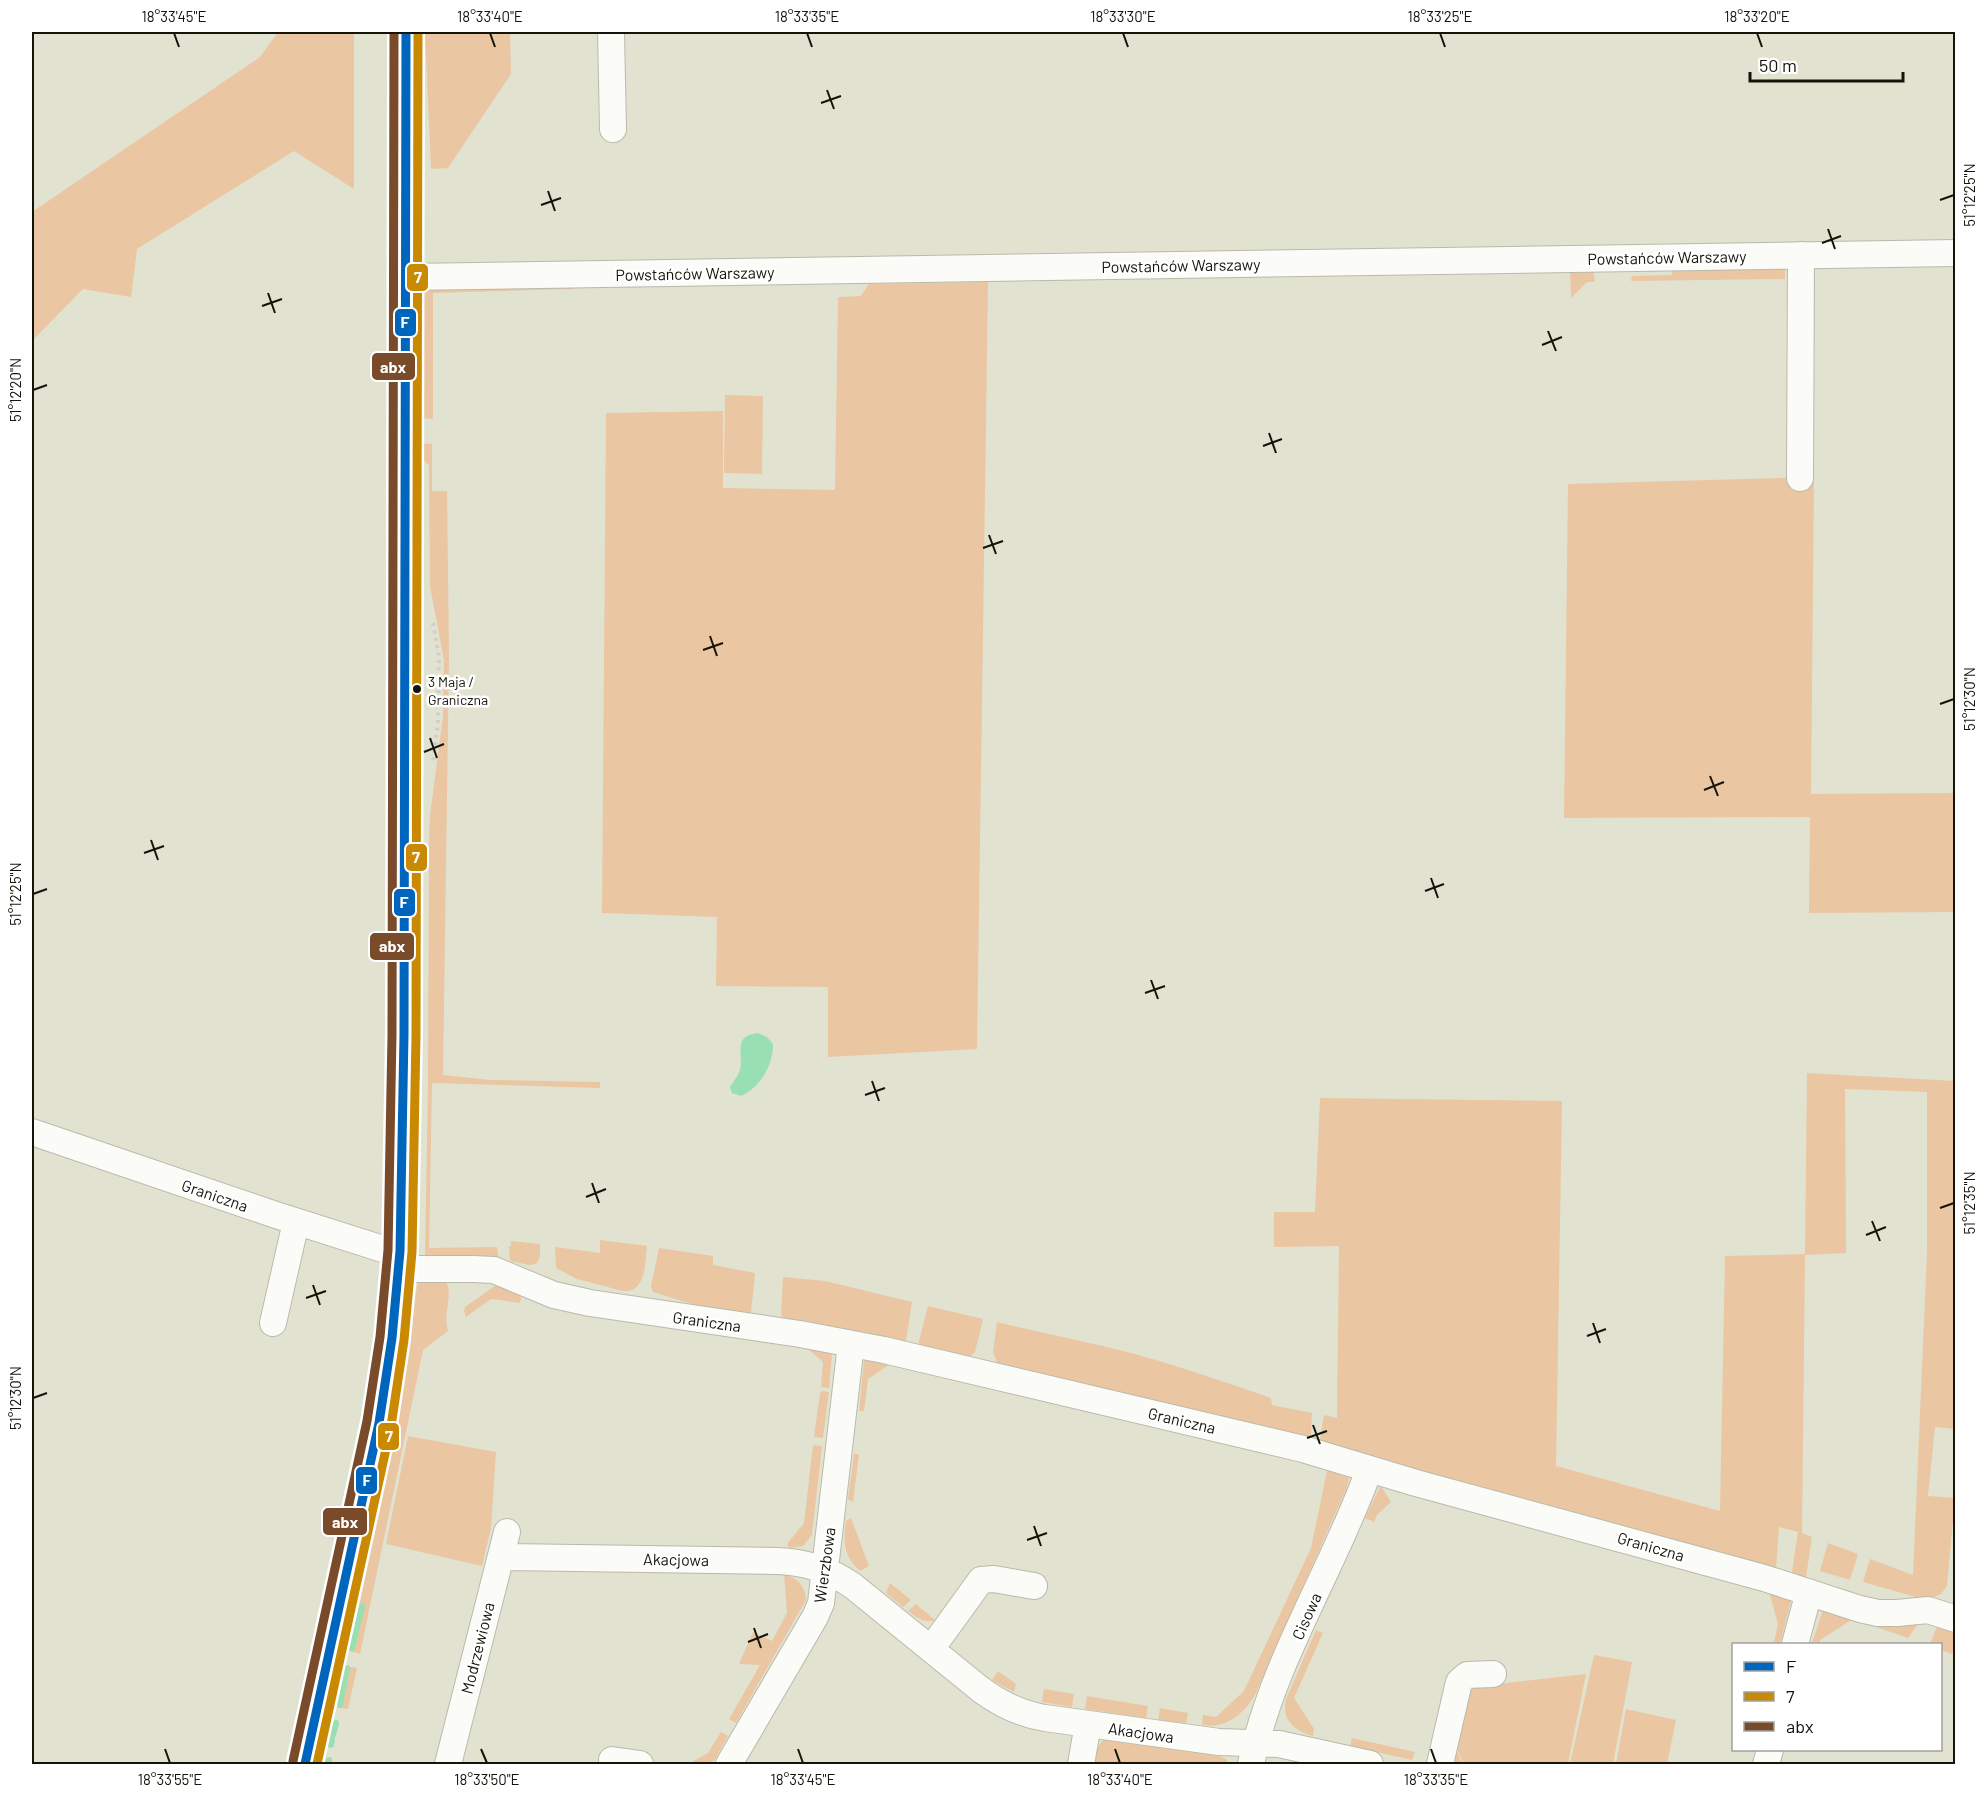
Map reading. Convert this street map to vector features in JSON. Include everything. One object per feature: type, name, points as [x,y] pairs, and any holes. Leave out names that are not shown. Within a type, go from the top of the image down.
[{"type":"main road","points":[[305,1764],[379,1424],[392,1338],[399,1260],[404,1035],[406,32]]},
{"type":"street","points":[[611,32],[613,129]]},
{"type":"street","name":"Powstańców Warszawy","points":[[406,277],[1956,253]]},
{"type":"street","points":[[1800,478],[1801,255]]},
{"type":"street","name":"Graniczna","points":[[32,1132],[388,1251],[399,1260],[494,1270],[554,1295],[590,1304],[851,1344],[1269,1440],[1369,1470],[1647,1545],[1860,1609],[1878,1613],[1928,1611],[1956,1619]]},
{"type":"street","points":[[273,1323],[296,1222]]},
{"type":"street","name":"Wierzbowa","points":[[733,1763],[815,1617],[823,1593],[851,1344]]},
{"type":"street","name":"Cisowa","points":[[1253,1754],[1271,1696],[1369,1470]]},
{"type":"street","name":"Modrzewiowa","points":[[448,1764],[507,1532]]},
{"type":"street","name":"Akacjowa","points":[[501,1557],[793,1561],[812,1565],[853,1586],[980,1689],[1006,1706],[1031,1716],[1219,1742],[1253,1754],[1293,1746],[1370,1764]]},
{"type":"street","points":[[932,1649],[981,1580],[994,1579],[1034,1586]]},
{"type":"street","points":[[1795,1643],[1809,1592]]},
{"type":"street","points":[[1440,1764],[1459,1682],[1467,1675],[1493,1674]]},
{"type":"street","points":[[1081,1764],[1088,1724]]},
{"type":"street","points":[[612,1760],[640,1764]]},
{"type":"shaded area","points":[[278,32],[354,32],[354,189],[294,151],[137,249],[131,297],[83,289],[32,341],[32,212],[260,57]]},
{"type":"shaded area","points":[[425,32],[510,32],[511,74],[448,168],[431,169]]},
{"type":"shaded area","points":[[1785,264],[1785,279],[1631,281],[1632,276],[1672,275],[1672,266]]},
{"type":"shaded area","points":[[1570,269],[1593,269],[1595,282],[1587,282],[1571,298]]},
{"type":"shaded area","points":[[988,282],[977,1049],[828,1057],[828,987],[716,986],[717,917],[602,913],[606,413],[723,411],[723,488],[835,490],[838,297],[861,296],[869,284]]},
{"type":"shaded area","points":[[572,286],[574,289],[433,293],[433,419],[419,418],[420,298],[429,288]]},
{"type":"shaded area","points":[[725,395],[763,396],[762,474],[724,473]]},
{"type":"shaded area","points":[[418,443],[432,444],[432,491],[447,491],[449,657],[443,1075],[490,1080],[600,1082],[600,1088],[432,1083],[429,1248],[497,1247],[499,1261],[425,1261],[429,842],[430,815],[443,716],[444,661],[430,586],[429,465],[418,455]]},
{"type":"shaded area","points":[[1814,477],[1811,794],[1955,793],[1955,912],[1809,913],[1810,817],[1564,818],[1568,484]]},
{"type":"shaded area","points":[[758,1033],[767,1037],[773,1044],[768,1067],[760,1081],[748,1092],[741,1096],[732,1093],[730,1087],[740,1070],[742,1042],[750,1035]]},
{"type":"shaded area","points":[[1807,1073],[1955,1081],[1955,1429],[1935,1427],[1928,1496],[1955,1498],[1947,1586],[1941,1594],[1926,1600],[1863,1582],[1870,1559],[1913,1575],[1927,1252],[1927,1092],[1845,1089],[1846,1253],[1805,1255],[1802,1533],[1812,1537],[1806,1577],[1803,1582],[1791,1578],[1798,1532],[1779,1527],[1774,1572],[1319,1446],[1324,1415],[1337,1418],[1339,1246],[1274,1247],[1274,1212],[1315,1212],[1320,1098],[1562,1101],[1556,1466],[1720,1511],[1725,1256],[1805,1254]]},
{"type":"shaded area","points":[[600,1240],[647,1246],[643,1276],[636,1287],[623,1291],[577,1279],[556,1268],[555,1247],[600,1253]]},
{"type":"shaded area","points":[[511,1241],[540,1244],[540,1256],[537,1263],[530,1265],[510,1261]]},
{"type":"shaded area","points":[[659,1248],[713,1256],[713,1265],[755,1273],[749,1317],[727,1319],[695,1305],[653,1292],[651,1286]]},
{"type":"shaded area","points":[[783,1277],[825,1281],[912,1302],[906,1341],[903,1343],[783,1320],[781,1313]]},
{"type":"shaded area","points":[[421,1281],[446,1281],[449,1293],[446,1318],[448,1331],[423,1350],[360,1654],[349,1651],[388,1469],[417,1285]]},
{"type":"shaded area","points":[[499,1283],[523,1289],[520,1303],[491,1299],[466,1317],[465,1307]]},
{"type":"shaded area","points":[[928,1306],[983,1319],[975,1352],[964,1362],[920,1349],[919,1341]]},
{"type":"shaded area","points":[[997,1322],[1131,1353],[1271,1398],[1272,1405],[1312,1413],[1311,1434],[1308,1439],[1000,1370],[993,1352]]},
{"type":"shaded area","points":[[802,1344],[832,1354],[829,1388],[821,1387],[823,1362]]},
{"type":"shaded area","points":[[876,1354],[893,1362],[868,1379],[864,1411],[859,1411],[864,1361],[873,1361]]},
{"type":"shaded area","points":[[829,1392],[823,1438],[814,1437],[820,1393]]},
{"type":"shaded area","points":[[408,1436],[496,1452],[491,1528],[482,1566],[386,1544]]},
{"type":"shaded area","points":[[813,1445],[822,1446],[812,1535],[803,1546],[789,1548],[787,1544],[804,1523]]},
{"type":"shaded area","points":[[854,1454],[859,1454],[853,1502],[848,1499]]},
{"type":"shaded area","points":[[1332,1463],[1331,1472],[1349,1478],[1347,1487],[1256,1693],[1234,1718],[1219,1725],[1202,1725],[1203,1715],[1216,1717],[1244,1691],[1311,1548],[1328,1466]]},
{"type":"shaded area","points":[[1380,1487],[1391,1502],[1377,1515],[1374,1522],[1365,1518]]},
{"type":"shaded area","points":[[851,1518],[869,1566],[860,1571],[847,1554],[846,1521]]},
{"type":"shaded area","points":[[1828,1543],[1858,1554],[1850,1580],[1820,1571]]},
{"type":"shaded area","points":[[784,1574],[800,1583],[806,1600],[736,1723],[729,1719],[760,1665],[739,1664],[753,1632],[772,1641],[787,1613]]},
{"type":"shaded area","points":[[890,1583],[911,1600],[903,1607],[886,1593]]},
{"type":"shaded area","points":[[1768,1588],[1792,1597],[1780,1643],[1774,1642],[1778,1624]]},
{"type":"shaded area","points":[[916,1604],[935,1620],[945,1616],[935,1621],[922,1620],[908,1611]]},
{"type":"shaded area","points":[[1823,1610],[1921,1620],[1908,1638],[1853,1619],[1820,1640],[1819,1643],[1812,1643]]},
{"type":"shaded area","points":[[1938,1624],[1955,1630],[1952,1654],[1942,1650],[1942,1643],[1930,1643]]},
{"type":"shaded area","points":[[1316,1630],[1323,1633],[1294,1698],[1314,1729],[1313,1736],[1300,1731],[1290,1723],[1285,1713],[1285,1706]]},
{"type":"shaded area","points":[[1594,1655],[1632,1662],[1613,1764],[1570,1764]]},
{"type":"shaded area","points":[[346,1666],[357,1668],[348,1709],[336,1707]]},
{"type":"shaded area","points":[[998,1671],[1016,1684],[1014,1692],[992,1680]]},
{"type":"shaded area","points":[[1586,1674],[1568,1764],[1464,1764],[1456,1748],[1468,1686],[1455,1748],[1463,1764],[1456,1764],[1454,1754],[1450,1754],[1464,1687],[1467,1684],[1497,1682],[1470,1687]]},
{"type":"shaded area","points":[[1044,1689],[1074,1694],[1072,1707],[1042,1702]]},
{"type":"shaded area","points":[[1087,1696],[1148,1706],[1146,1718],[1085,1709]]},
{"type":"shaded area","points":[[1160,1708],[1188,1713],[1186,1723],[1158,1720]]},
{"type":"shaded area","points":[[1626,1709],[1676,1720],[1667,1764],[1616,1764]]},
{"type":"shaded area","points":[[721,1732],[728,1736],[714,1761],[701,1764],[692,1762],[708,1753]]},
{"type":"shaded area","points":[[1352,1738],[1415,1752],[1412,1760],[1350,1746]]},
{"type":"shaded area","points":[[1104,1739],[1214,1754],[1226,1759],[1229,1764],[1090,1764],[1096,1749]]},
{"type":"waterway","points":[[352,1648],[362,1606]]},
{"type":"waterway","points":[[340,1705],[347,1668]]},
{"type":"waterway","points":[[333,1735],[336,1723]]},
{"type":"waterway","points":[[331,1745],[332,1740]]},
{"type":"waterway","points":[[328,1764],[329,1760]]},
{"type":"transit line","name":"abx","points":[[293,1761],[367,1421],[380,1337],[388,1250],[392,1035],[394,32]]},
{"type":"transit line","name":"F","points":[[305,1764],[379,1423],[392,1338],[400,1251],[404,1035],[406,32]]},
{"type":"transit line","name":"7","points":[[317,1764],[391,1426],[404,1340],[412,1252],[416,1035],[418,32]]},
{"type":"place","name":"3 Maja / Graniczna","points":[[417,689]]}]
